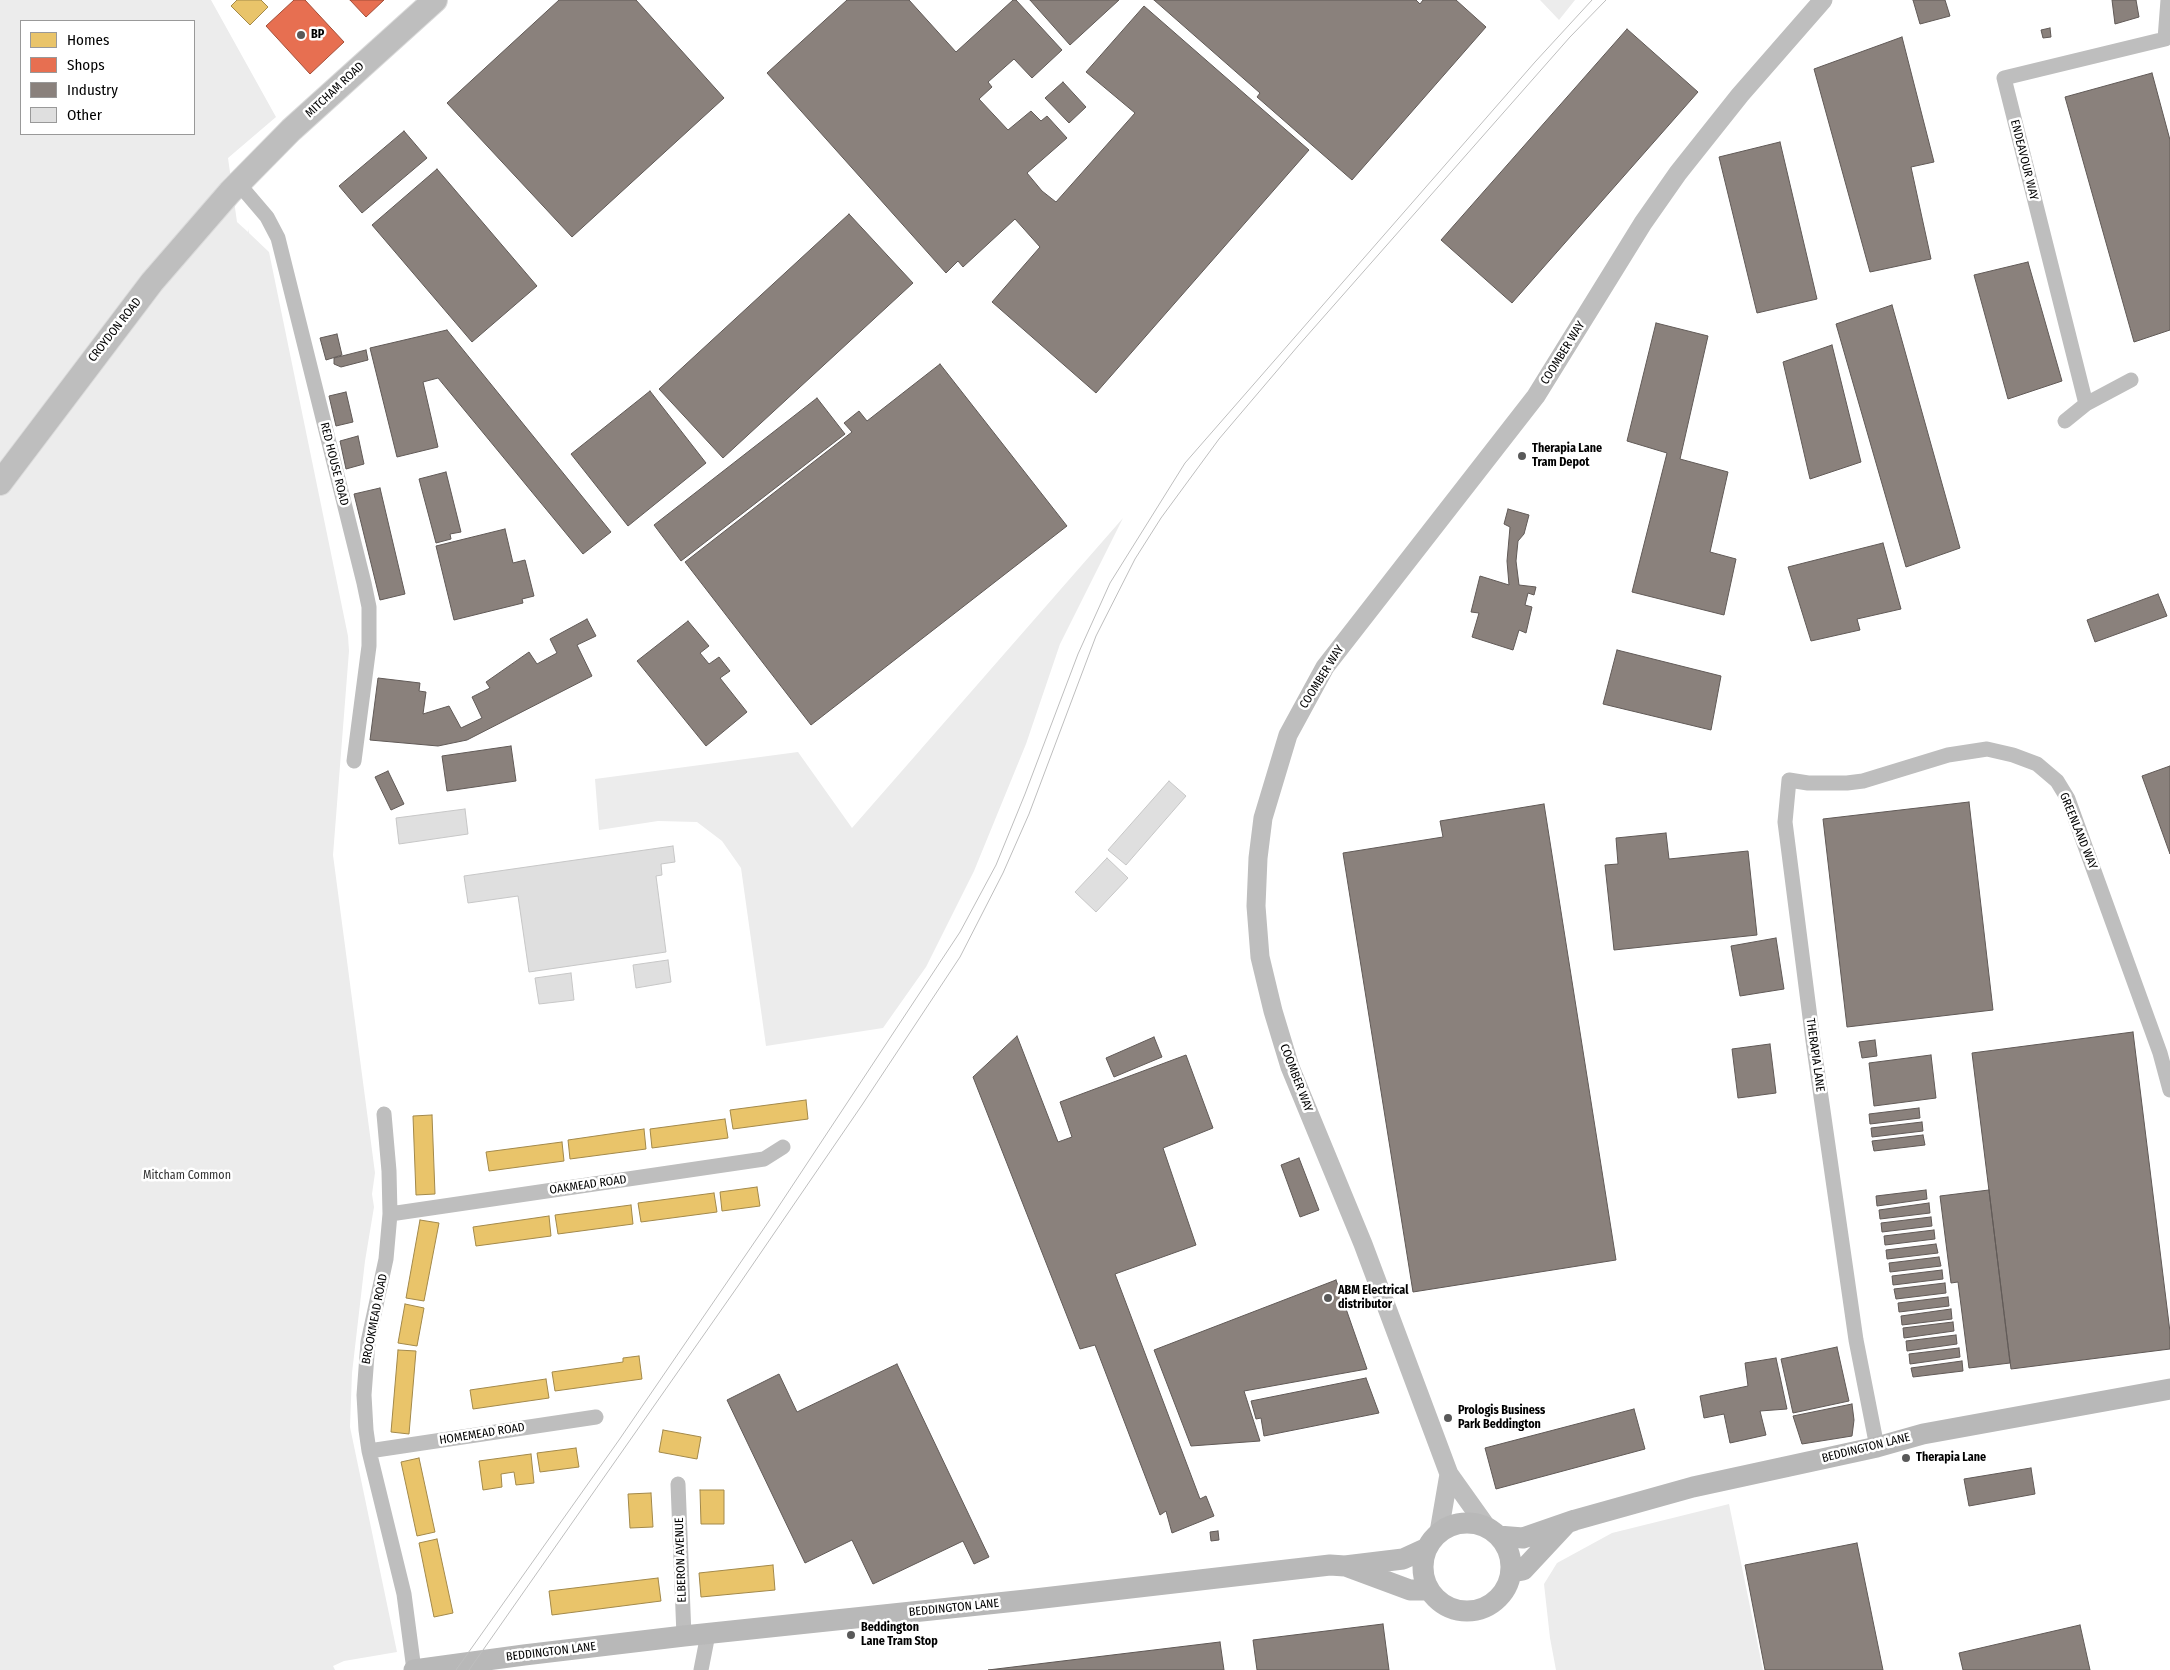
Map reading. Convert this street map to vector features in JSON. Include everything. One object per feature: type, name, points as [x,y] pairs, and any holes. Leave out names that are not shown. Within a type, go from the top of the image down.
[{"type":"main road","name":"MITCHAM ROAD","points":[[238,183],[292,130],[435,0]]},
{"type":"main road","name":"CROYDON ROAD","points":[[0,483],[152,282],[238,183]]},
{"type":"main road","name":"BEDDINGTON LANE","points":[[1345,1566],[1403,1559],[1433,1540],[1448,1527],[1465,1522],[1523,1538],[1567,1523],[1693,1487],[1877,1447],[1922,1434],[2170,1389]]},
{"type":"main road","points":[[1512,1572],[1523,1570],[1567,1523]]},
{"type":"main road","points":[[1433,1540],[1421,1570],[1428,1590],[1442,1605],[1465,1612],[1484,1609],[1500,1598],[1510,1580],[1512,1572],[1511,1556],[1502,1538],[1492,1531]]},
{"type":"main road","name":"BEDDINGTON LANE","points":[[414,1670],[524,1654],[1330,1564],[1345,1566],[1410,1590],[1428,1590]]},
{"type":"street","name":"COOMBER WAY","points":[[1492,1531],[1449,1474],[1363,1244],[1290,1067],[1273,1011],[1260,958],[1256,906],[1258,858],[1263,818],[1288,735],[1326,667],[1536,396],[1643,223],[1678,173],[1740,95],[1823,0]]},
{"type":"street","name":"ENDEAVOUR WAY","points":[[2086,404],[2004,78],[2165,39],[2168,0]]},
{"type":"street","name":"RED HOUSE ROAD","points":[[238,183],[267,217],[278,238],[364,583],[368,607],[369,646],[354,761]]},
{"type":"street","points":[[2065,421],[2086,404],[2131,380]]},
{"type":"street","name":"GREENLAND WAY","points":[[1789,780],[1808,783],[1847,783],[1948,755],[1987,749],[2013,755],[2037,764],[2057,781],[2068,799],[2160,1053],[2170,1090]]},
{"type":"street","name":"THERAPIA LANE","points":[[1789,780],[1784,822],[1856,1340],[1877,1447]]},
{"type":"street","name":"BROOKMEAD ROAD","points":[[384,1114],[389,1171],[390,1214],[386,1259],[368,1342],[365,1372],[366,1421],[369,1451],[404,1594],[414,1670]]},
{"type":"street","name":"OAKMEAD ROAD","points":[[390,1214],[764,1159],[783,1147]]},
{"type":"street","name":"HOMEMEAD ROAD","points":[[369,1451],[596,1417]]},
{"type":"street","points":[[1433,1540],[1449,1474]]},
{"type":"street","name":"ELBERON AVENUE","points":[[678,1484],[684,1636]]},
{"type":"street","points":[[701,1670],[708,1634]]},
{"type":"green space","name":"Mitcham Common","points":[[0,0],[211,0],[276,117],[228,158],[237,222],[248,232],[248,229],[249,233],[269,252],[348,636],[349,651],[333,855],[375,1173],[372,1194],[374,1207],[365,1261],[352,1373],[350,1427],[397,1652],[344,1661],[333,1666],[335,1670],[0,1670]]},
{"type":"green space","points":[[1540,0],[1575,0],[1559,20]]},
{"type":"green space","points":[[1123,518],[1060,644],[1026,744],[974,871],[926,967],[883,1028],[766,1046],[741,868],[722,841],[697,822],[658,821],[599,830],[595,779],[798,752],[852,828]]},
{"type":"green space","points":[[1729,1504],[1763,1670],[1556,1670],[1550,1638],[1544,1584],[1557,1563],[1612,1533]]},
{"type":"building: Homes","points":[[237,0],[261,0],[268,7],[250,25],[231,6]]},
{"type":"building: Homes","points":[[806,1100],[808,1119],[733,1129],[730,1110]]},
{"type":"building: Homes","points":[[432,1115],[435,1194],[416,1195],[413,1116]]},
{"type":"building: Homes","points":[[725,1119],[728,1138],[652,1148],[650,1129]]},
{"type":"building: Homes","points":[[644,1129],[646,1149],[570,1159],[568,1140]]},
{"type":"building: Homes","points":[[562,1142],[564,1161],[489,1171],[486,1152]]},
{"type":"building: Homes","points":[[757,1187],[760,1206],[722,1211],[720,1192]]},
{"type":"building: Homes","points":[[714,1193],[717,1212],[641,1222],[638,1203]]},
{"type":"building: Homes","points":[[631,1205],[633,1224],[558,1234],[555,1215]]},
{"type":"building: Homes","points":[[549,1216],[551,1236],[476,1246],[473,1227]]},
{"type":"building: Homes","points":[[420,1220],[439,1223],[424,1301],[406,1298]]},
{"type":"building: Homes","points":[[405,1304],[424,1308],[417,1346],[398,1343]]},
{"type":"building: Homes","points":[[398,1350],[416,1351],[409,1434],[391,1432]]},
{"type":"building: Homes","points":[[639,1356],[642,1379],[555,1391],[552,1372],[623,1362],[623,1358]]},
{"type":"building: Homes","points":[[546,1379],[549,1398],[473,1409],[470,1390]]},
{"type":"building: Homes","points":[[663,1430],[701,1437],[697,1459],[659,1452]]},
{"type":"building: Homes","points":[[576,1448],[579,1467],[540,1472],[537,1453]]},
{"type":"building: Homes","points":[[531,1454],[534,1483],[516,1485],[514,1472],[501,1474],[502,1487],[483,1490],[479,1461]]},
{"type":"building: Homes","points":[[419,1458],[435,1532],[417,1536],[401,1462]]},
{"type":"building: Homes","points":[[700,1490],[724,1490],[724,1524],[701,1524]]},
{"type":"building: Homes","points":[[651,1493],[653,1527],[630,1528],[628,1494]]},
{"type":"building: Homes","points":[[437,1539],[453,1613],[434,1617],[419,1543]]},
{"type":"building: Homes","points":[[773,1565],[775,1590],[701,1597],[699,1573]]},
{"type":"building: Homes","points":[[658,1578],[661,1601],[552,1615],[549,1591]]},
{"type":"building: Shops","points":[[294,0],[305,0],[344,42],[310,74],[266,26]]},
{"type":"building: Shops","points":[[350,0],[384,0],[366,17]]},
{"type":"building: Industry","points":[[559,0],[636,0],[724,98],[572,237],[447,103]]},
{"type":"building: Industry","points":[[847,0],[909,0],[956,52],[1013,0],[1016,0],[1062,50],[1032,78],[1014,59],[988,82],[992,87],[979,99],[1008,130],[1031,111],[1041,121],[1047,116],[1067,138],[1027,173],[1042,191],[1056,202],[1135,113],[1086,72],[1144,6],[1309,150],[1096,393],[992,302],[1040,247],[1015,219],[963,267],[958,261],[946,273],[767,73]]},
{"type":"building: Industry","points":[[1030,0],[1119,0],[1070,45]]},
{"type":"building: Industry","points":[[1154,0],[1416,0],[1420,4],[1423,0],[1456,0],[1486,27],[1352,180],[1257,97],[1260,93]]},
{"type":"building: Industry","points":[[1913,0],[1945,0],[1950,16],[1920,24]]},
{"type":"building: Industry","points":[[2112,0],[2136,0],[2139,17],[2115,24]]},
{"type":"building: Industry","points":[[2050,28],[2051,37],[2043,38],[2041,30]]},
{"type":"building: Industry","points":[[1627,29],[1698,92],[1512,303],[1441,240]]},
{"type":"building: Industry","points":[[1902,37],[1934,162],[1911,167],[1931,259],[1870,272],[1814,69]]},
{"type":"building: Industry","points":[[2152,73],[2170,140],[2170,330],[2134,342],[2065,97]]},
{"type":"building: Industry","points":[[1063,82],[1086,107],[1069,123],[1045,98]]},
{"type":"building: Industry","points":[[404,131],[427,158],[362,213],[339,186]]},
{"type":"building: Industry","points":[[1780,142],[1817,299],[1757,313],[1719,157]]},
{"type":"building: Industry","points":[[437,169],[537,286],[472,342],[372,225]]},
{"type":"building: Industry","points":[[849,214],[913,283],[723,458],[659,389]]},
{"type":"building: Industry","points":[[2028,262],[2062,381],[2008,399],[1974,275]]},
{"type":"building: Industry","points":[[1892,305],[1960,548],[1906,567],[1836,324]]},
{"type":"building: Industry","points":[[1656,323],[1708,336],[1680,459],[1728,472],[1710,552],[1736,559],[1724,615],[1632,592],[1667,453],[1627,441]]},
{"type":"building: Industry","points":[[447,330],[611,532],[583,554],[438,378],[423,382],[438,447],[397,457],[370,348]]},
{"type":"building: Industry","points":[[337,334],[342,355],[326,360],[320,338]]},
{"type":"building: Industry","points":[[1832,345],[1861,462],[1810,479],[1783,362]]},
{"type":"building: Industry","points":[[366,350],[368,360],[341,367],[334,364],[334,358]]},
{"type":"building: Industry","points":[[940,364],[1067,526],[811,725],[685,562],[852,432],[844,423],[859,411],[867,421]]},
{"type":"building: Industry","points":[[650,391],[706,463],[628,526],[571,454]]},
{"type":"building: Industry","points":[[346,392],[353,422],[336,426],[329,396]]},
{"type":"building: Industry","points":[[817,398],[845,434],[681,561],[654,525]]},
{"type":"building: Industry","points":[[358,436],[364,464],[346,469],[340,441]]},
{"type":"building: Industry","points":[[446,472],[461,532],[450,534],[451,539],[436,543],[419,479]]},
{"type":"building: Industry","points":[[380,488],[405,594],[380,600],[354,494]]},
{"type":"building: Industry","points":[[1508,509],[1529,515],[1524,534],[1518,541],[1516,561],[1519,585],[1536,587],[1534,595],[1528,593],[1525,605],[1532,607],[1526,633],[1519,630],[1513,650],[1472,637],[1479,613],[1471,612],[1480,576],[1509,585],[1507,561],[1510,527],[1504,524]]},
{"type":"building: Industry","points":[[505,529],[513,563],[525,560],[534,596],[522,599],[523,603],[454,620],[436,546]]},
{"type":"building: Industry","points":[[1883,543],[1901,609],[1857,619],[1860,630],[1811,641],[1788,567]]},
{"type":"building: Industry","points":[[2158,594],[2167,616],[2095,642],[2087,620]]},
{"type":"building: Industry","points":[[587,619],[596,636],[577,645],[592,676],[467,740],[438,746],[370,740],[378,678],[420,683],[419,691],[426,692],[423,714],[449,706],[461,728],[482,718],[472,697],[490,688],[486,682],[529,652],[537,664],[557,653],[550,639]]},
{"type":"building: Industry","points":[[688,621],[709,646],[700,653],[709,664],[719,657],[730,671],[720,678],[747,712],[706,746],[637,661]]},
{"type":"building: Industry","points":[[1617,650],[1721,676],[1711,730],[1603,704]]},
{"type":"building: Industry","points":[[511,746],[516,781],[447,791],[442,756]]},
{"type":"building: Industry","points":[[2170,766],[2170,854],[2142,776]]},
{"type":"building: Industry","points":[[388,771],[404,804],[391,810],[375,777]]},
{"type":"building: Industry","points":[[1969,802],[1993,1010],[1847,1027],[1823,819]]},
{"type":"building: Industry","points":[[1544,804],[1616,1260],[1413,1292],[1343,853],[1443,837],[1440,821]]},
{"type":"building: Industry","points":[[1666,833],[1669,859],[1748,851],[1757,935],[1614,950],[1605,865],[1618,864],[1616,838]]},
{"type":"building: Industry","points":[[1776,938],[1784,989],[1740,996],[1731,946]]},
{"type":"building: Industry","points":[[2133,1032],[2170,1332],[2170,1349],[2011,1369],[1972,1053]]},
{"type":"building: Industry","points":[[1017,1036],[1058,1142],[1072,1137],[1060,1102],[1186,1055],[1213,1128],[1163,1148],[1196,1245],[1115,1274],[1200,1499],[1206,1496],[1214,1516],[1172,1533],[1166,1511],[1160,1515],[1095,1345],[1080,1349],[973,1077]]},
{"type":"building: Industry","points":[[1154,1037],[1162,1057],[1114,1077],[1106,1058]]},
{"type":"building: Industry","points":[[1875,1040],[1877,1056],[1862,1058],[1859,1042]]},
{"type":"building: Industry","points":[[1770,1044],[1776,1093],[1738,1098],[1732,1049]]},
{"type":"building: Industry","points":[[1931,1055],[1936,1098],[1874,1106],[1869,1063]]},
{"type":"building: Industry","points":[[1919,1108],[1920,1118],[1870,1124],[1869,1114]]},
{"type":"building: Industry","points":[[1922,1122],[1923,1131],[1872,1137],[1871,1128]]},
{"type":"building: Industry","points":[[1923,1135],[1925,1145],[1874,1151],[1872,1141]]},
{"type":"building: Industry","points":[[1299,1158],[1319,1210],[1300,1217],[1281,1165]]},
{"type":"building: Industry","points":[[1926,1190],[1927,1199],[1877,1206],[1876,1196]]},
{"type":"building: Industry","points":[[1989,1190],[2010,1363],[1969,1368],[1958,1282],[1951,1283],[1940,1196]]},
{"type":"building: Industry","points":[[1929,1203],[1930,1213],[1880,1219],[1879,1210]]},
{"type":"building: Industry","points":[[1931,1217],[1932,1226],[1882,1232],[1881,1223]]},
{"type":"building: Industry","points":[[1934,1230],[1935,1239],[1885,1245],[1884,1236]]},
{"type":"building: Industry","points":[[1936,1244],[1938,1253],[1887,1259],[1886,1250]]},
{"type":"building: Industry","points":[[1939,1257],[1941,1266],[1890,1272],[1889,1263]]},
{"type":"building: Industry","points":[[1942,1270],[1943,1279],[1893,1285],[1892,1276]]},
{"type":"building: Industry","points":[[1336,1280],[1367,1369],[1244,1391],[1260,1441],[1191,1446],[1154,1350]]},
{"type":"building: Industry","points":[[1945,1283],[1946,1293],[1896,1299],[1894,1289]]},
{"type":"building: Industry","points":[[1948,1297],[1949,1306],[1899,1312],[1898,1303]]},
{"type":"building: Industry","points":[[1951,1309],[1952,1319],[1902,1325],[1901,1316]]},
{"type":"building: Industry","points":[[1953,1322],[1954,1331],[1904,1338],[1903,1328]]},
{"type":"building: Industry","points":[[1956,1335],[1957,1344],[1907,1351],[1906,1341]]},
{"type":"building: Industry","points":[[1837,1347],[1849,1401],[1793,1413],[1781,1359]]},
{"type":"building: Industry","points":[[1959,1348],[1960,1357],[1910,1364],[1909,1354]]},
{"type":"building: Industry","points":[[1776,1358],[1787,1409],[1760,1411],[1766,1435],[1730,1443],[1724,1414],[1704,1418],[1700,1396],[1748,1386],[1745,1363]]},
{"type":"building: Industry","points":[[1962,1361],[1963,1371],[1913,1377],[1911,1368]]},
{"type":"building: Industry","points":[[897,1364],[989,1557],[974,1564],[963,1541],[873,1584],[852,1540],[805,1563],[727,1400],[779,1374],[797,1412]]},
{"type":"building: Industry","points":[[1366,1378],[1379,1413],[1264,1436],[1261,1418],[1256,1419],[1251,1401]]},
{"type":"building: Industry","points":[[1852,1404],[1854,1420],[1852,1436],[1802,1444],[1793,1416]]},
{"type":"building: Industry","points":[[1634,1409],[1645,1449],[1496,1489],[1485,1448]]},
{"type":"building: Industry","points":[[2031,1468],[2035,1494],[1969,1506],[1964,1479]]},
{"type":"building: Industry","points":[[1218,1531],[1219,1540],[1211,1541],[1210,1532]]},
{"type":"building: Industry","points":[[1857,1543],[1883,1670],[1765,1670],[1745,1565]]},
{"type":"building: Industry","points":[[1383,1624],[1389,1670],[1257,1670],[1253,1640]]},
{"type":"building: Industry","points":[[2080,1625],[2090,1670],[1963,1670],[1959,1653]]},
{"type":"building: Industry","points":[[1220,1642],[1224,1670],[988,1670]]},
{"type":"building: Other","points":[[1169,781],[1186,796],[1126,865],[1108,850]]},
{"type":"building: Other","points":[[465,809],[468,834],[399,844],[396,818]]},
{"type":"building: Other","points":[[673,846],[675,862],[661,864],[662,875],[656,876],[666,952],[529,972],[518,896],[468,903],[464,876]]},
{"type":"building: Other","points":[[1107,858],[1128,878],[1096,912],[1075,892]]},
{"type":"building: Other","points":[[668,960],[671,982],[636,988],[633,965]]},
{"type":"building: Other","points":[[571,973],[574,1000],[539,1004],[535,978]]},
{"type":"tram line","points":[[456,1670],[619,1440],[771,1218],[960,932],[996,865],[1078,654],[1110,583],[1185,463],[1535,62],[1592,0]]},
{"type":"tram line","points":[[469,1670],[738,1286],[862,1105],[960,957],[1003,873],[1029,814],[1096,636],[1135,559],[1161,518],[1219,439],[1298,346],[1570,37],[1606,0]]},
{"type":"place","name":"BP","points":[[301,35]]},
{"type":"place","name":"Therapia Lane Tram Depot","points":[[1522,456]]},
{"type":"place","name":"ABM Electrical distributor","points":[[1328,1298]]},
{"type":"place","name":"Prologis Business Park Beddington","points":[[1448,1418]]},
{"type":"place","name":"Therapia Lane","points":[[1906,1458]]},
{"type":"place","name":"Beddington Lane Tram Stop","points":[[851,1635]]}]
